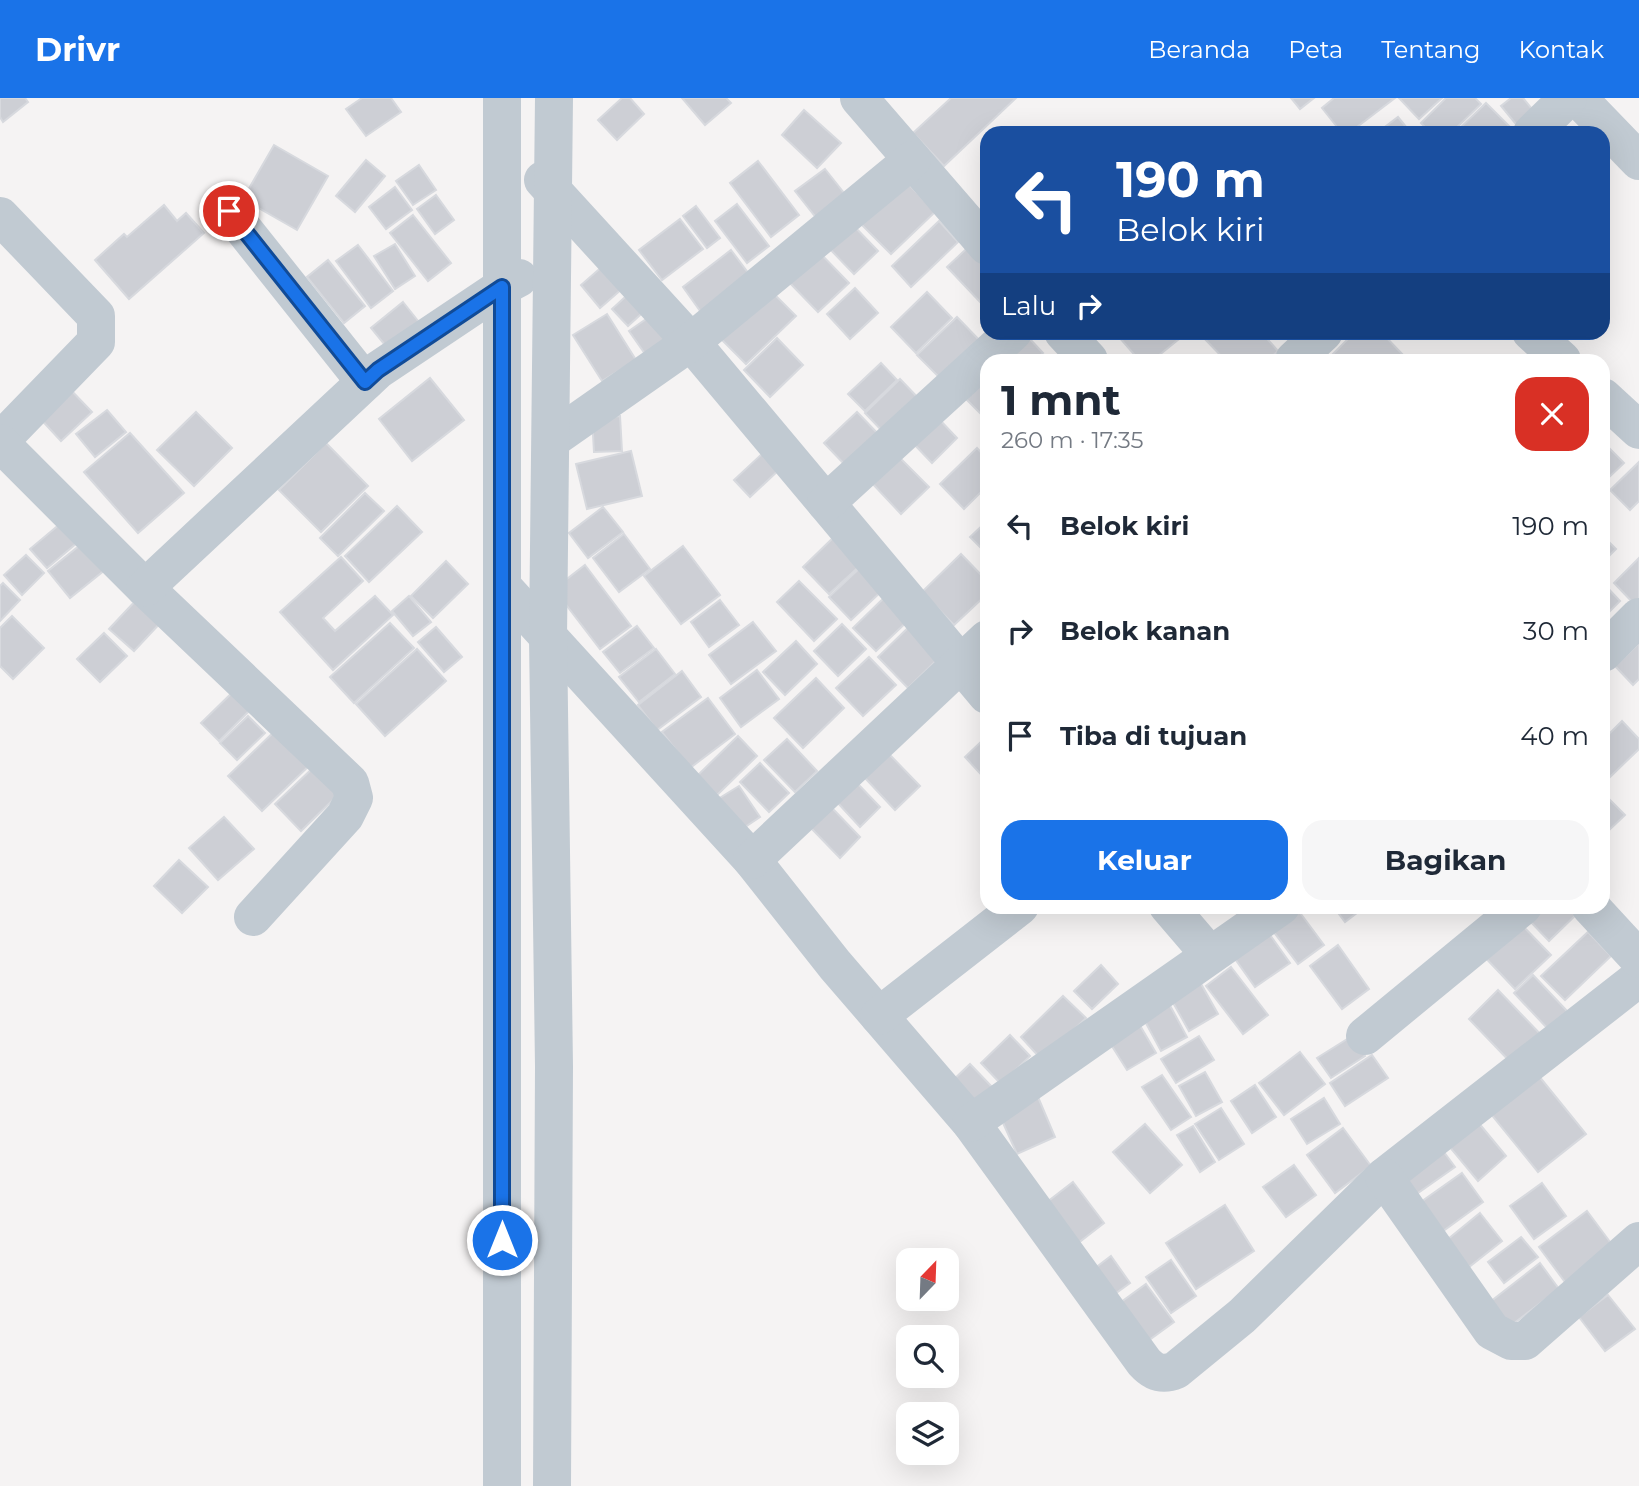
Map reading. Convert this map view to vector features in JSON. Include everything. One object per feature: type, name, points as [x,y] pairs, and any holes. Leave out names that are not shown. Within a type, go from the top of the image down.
[{"type":"street","points":[[502,98],[502,1486]]},
{"type":"street","points":[[552,1486],[554,1066],[548,637],[554,98]]},
{"type":"street","points":[[859,98],[980,238]]},
{"type":"street","points":[[1539,126],[1568,98]]},
{"type":"street","points":[[1578,98],[1605,126]]},
{"type":"street","points":[[1610,131],[1639,161]]},
{"type":"street","points":[[502,137],[691,342],[826,503],[974,652],[980,672]]},
{"type":"street","points":[[551,440],[691,342],[912,160]]},
{"type":"street","points":[[229,211],[365,382]]},
{"type":"street","points":[[0,216],[96,316],[96,342],[0,442],[145,588],[350,783],[354,798],[345,816],[253,917]]},
{"type":"street","points":[[145,588],[378,370],[502,287],[552,261]]},
{"type":"street","points":[[989,354],[1004,340]]},
{"type":"street","points":[[1070,340],[1083,354]]},
{"type":"street","points":[[1300,354],[1315,340]]},
{"type":"street","points":[[1540,340],[1555,354]]},
{"type":"street","points":[[826,503],[980,362]]},
{"type":"street","points":[[1610,403],[1639,430]]},
{"type":"street","points":[[502,586],[752,860],[835,965],[971,1123],[1144,1362],[1158,1373],[1168,1374],[1176,1370],[1242,1316],[1384,1177],[1639,978]]},
{"type":"street","points":[[1610,646],[1639,617]]},
{"type":"street","points":[[752,860],[974,652]]},
{"type":"street","points":[[879,1016],[1010,914]]},
{"type":"street","points":[[1175,914],[1210,955]]},
{"type":"street","points":[[971,1123],[1269,914]]},
{"type":"street","points":[[1365,1036],[1512,914]]},
{"type":"street","points":[[1597,914],[1639,960]]},
{"type":"street","points":[[1384,1177],[1492,1331],[1511,1341],[1524,1341],[1639,1241]]},
{"type":"building","points":[[0,98],[25,98],[28,102],[3,122],[0,117]]},
{"type":"building","points":[[362,98],[391,98],[401,112],[366,136],[346,109]]},
{"type":"building","points":[[622,98],[630,98],[644,114],[617,140],[598,120]]},
{"type":"building","points":[[682,98],[726,98],[731,103],[705,125]]},
{"type":"building","points":[[951,98],[1016,98],[986,126],[980,126],[980,132],[944,166],[913,133]]},
{"type":"building","points":[[1291,98],[1314,98],[1300,109]]},
{"type":"building","points":[[1334,98],[1395,98],[1358,126],[1336,126],[1322,108]]},
{"type":"building","points":[[1399,98],[1442,98],[1419,119]]},
{"type":"building","points":[[1446,98],[1475,98],[1481,104],[1458,126],[1424,126],[1421,123]]},
{"type":"building","points":[[1511,98],[1523,98],[1537,115],[1524,126],[1518,126],[1501,106]]},
{"type":"building","points":[[1486,103],[1509,126],[1462,126]]},
{"type":"building","points":[[804,110],[841,143],[817,168],[782,135]]},
{"type":"building","points":[[1398,117],[1405,126],[1386,126]]},
{"type":"building","points":[[274,145],[328,176],[297,230],[243,199]]},
{"type":"building","points":[[366,160],[385,176],[355,212],[336,196]]},
{"type":"building","points":[[758,161],[799,215],[771,237],[730,183]]},
{"type":"building","points":[[419,165],[436,190],[413,205],[396,181]]},
{"type":"building","points":[[825,169],[848,198],[818,220],[795,191]]},
{"type":"building","points":[[900,175],[935,212],[891,254],[855,218]]},
{"type":"building","points":[[395,187],[412,210],[386,229],[369,207]]},
{"type":"building","points":[[436,195],[454,220],[435,234],[417,209]]},
{"type":"building","points":[[737,204],[769,246],[747,263],[715,221]]},
{"type":"building","points":[[164,205],[177,221],[186,213],[204,233],[129,299],[95,260],[124,234],[127,237]]},
{"type":"building","points":[[696,206],[720,238],[707,248],[683,216]]},
{"type":"building","points":[[413,215],[451,263],[428,281],[390,233]]},
{"type":"building","points":[[680,219],[703,249],[662,280],[639,250]]},
{"type":"building","points":[[849,221],[878,251],[854,274],[825,244]]},
{"type":"building","points":[[939,221],[958,242],[911,287],[892,266]]},
{"type":"building","points":[[977,239],[980,242],[980,302],[947,267]]},
{"type":"building","points":[[395,244],[415,276],[395,289],[374,256]]},
{"type":"building","points":[[358,245],[393,291],[371,308],[336,261]]},
{"type":"building","points":[[815,248],[849,283],[818,312],[785,278]]},
{"type":"building","points":[[731,250],[752,278],[703,315],[683,287]]},
{"type":"building","points":[[611,259],[630,282],[600,308],[581,285]]},
{"type":"building","points":[[328,260],[365,306],[344,323],[307,277]]},
{"type":"building","points":[[635,288],[651,305],[628,326],[612,309]]},
{"type":"building","points":[[855,288],[878,313],[850,339],[827,314]]},
{"type":"building","points":[[770,290],[796,316],[746,364],[720,338]]},
{"type":"building","points":[[927,292],[952,318],[916,353],[891,327]]},
{"type":"building","points":[[403,302],[426,331],[394,356],[371,328]]},
{"type":"building","points":[[655,313],[674,339],[648,358],[629,331]]},
{"type":"building","points":[[607,314],[636,360],[602,381],[573,335]]},
{"type":"building","points":[[957,317],[984,345],[945,383],[917,355]]},
{"type":"building","points":[[777,338],[803,365],[770,397],[744,370]]},
{"type":"building","points":[[1025,340],[1031,340],[1043,353],[1042,354],[1013,354]]},
{"type":"building","points":[[1122,340],[1178,340],[1160,354],[1134,354]]},
{"type":"building","points":[[1206,340],[1268,340],[1278,351],[1275,354],[1219,354]]},
{"type":"building","points":[[1347,340],[1389,340],[1402,354],[1333,354]]},
{"type":"building","points":[[881,363],[897,380],[865,411],[848,394]]},
{"type":"building","points":[[430,378],[464,420],[412,461],[379,419]]},
{"type":"building","points":[[980,378],[980,413],[962,395]]},
{"type":"building","points":[[900,379],[923,403],[888,437],[865,413]]},
{"type":"building","points":[[65,384],[92,412],[61,441],[35,413]]},
{"type":"building","points":[[107,410],[126,432],[95,457],[76,434]]},
{"type":"building","points":[[196,412],[232,448],[194,486],[157,450]]},
{"type":"building","points":[[857,412],[883,439],[850,470],[824,443]]},
{"type":"building","points":[[620,416],[622,451],[594,452],[592,417]]},
{"type":"building","points":[[937,417],[957,438],[932,463],[911,441]]},
{"type":"building","points":[[130,433],[184,493],[138,533],[84,472]]},
{"type":"building","points":[[326,443],[368,486],[321,532],[279,490]]},
{"type":"building","points":[[977,448],[980,451],[980,493],[964,509],[940,484]]},
{"type":"building","points":[[1610,449],[1624,463],[1610,476]]},
{"type":"building","points":[[631,451],[642,496],[587,509],[576,464]]},
{"type":"building","points":[[764,452],[780,469],[750,497],[734,480]]},
{"type":"building","points":[[897,455],[929,487],[901,514],[870,481]]},
{"type":"building","points":[[1639,462],[1639,501],[1630,510],[1610,490]]},
{"type":"building","points":[[365,493],[384,511],[338,556],[320,538]]},
{"type":"building","points":[[397,506],[422,532],[369,582],[345,556]]},
{"type":"building","points":[[603,507],[623,532],[588,558],[569,533]]},
{"type":"building","points":[[66,519],[83,538],[47,568],[30,549]]},
{"type":"building","points":[[980,528],[980,547],[970,537]]},
{"type":"building","points":[[624,534],[650,569],[619,592],[593,558]]},
{"type":"building","points":[[836,535],[863,563],[829,594],[803,567]]},
{"type":"building","points":[[84,542],[106,569],[70,598],[48,571]]},
{"type":"building","points":[[1610,543],[1616,549],[1610,555]]},
{"type":"building","points":[[683,546],[720,595],[681,624],[644,576]]},
{"type":"building","points":[[961,554],[980,574],[980,601],[954,625],[922,592]]},
{"type":"building","points":[[26,555],[44,573],[22,595],[4,575]]},
{"type":"building","points":[[341,557],[363,581],[323,618],[335,631],[375,596],[393,615],[333,670],[280,612]]},
{"type":"building","points":[[1639,558],[1639,609],[1614,583]]},
{"type":"building","points":[[446,561],[468,584],[433,618],[411,596]]},
{"type":"building","points":[[585,565],[631,626],[600,649],[554,589]]},
{"type":"building","points":[[863,565],[885,588],[851,620],[829,597]]},
{"type":"building","points":[[799,581],[837,619],[814,641],[777,602]]},
{"type":"building","points":[[3,583],[20,600],[0,621],[0,586]]},
{"type":"building","points":[[1610,590],[1620,601],[1610,611]]},
{"type":"building","points":[[889,593],[912,617],[876,651],[853,628]]},
{"type":"building","points":[[140,596],[164,619],[134,651],[109,629]]},
{"type":"building","points":[[409,596],[431,622],[413,636],[392,611]]},
{"type":"building","points":[[720,600],[739,625],[709,647],[691,622]]},
{"type":"building","points":[[12,616],[44,648],[13,679],[0,666],[0,628]]},
{"type":"building","points":[[753,622],[776,651],[731,684],[709,655]]},
{"type":"building","points":[[390,623],[414,648],[354,703],[330,677]]},
{"type":"building","points":[[913,623],[943,654],[908,688],[878,657]]},
{"type":"building","points":[[842,624],[866,649],[838,676],[814,651]]},
{"type":"building","points":[[637,626],[654,648],[620,673],[603,652]]},
{"type":"building","points":[[436,627],[462,657],[444,672],[418,642]]},
{"type":"building","points":[[104,633],[127,656],[100,682],[77,659]]},
{"type":"building","points":[[796,641],[817,664],[785,695],[763,672]]},
{"type":"building","points":[[1639,643],[1639,679],[1633,685],[1615,666]]},
{"type":"building","points":[[417,649],[446,681],[385,736],[356,704]]},
{"type":"building","points":[[656,649],[675,674],[639,702],[619,677]]},
{"type":"building","points":[[869,657],[896,685],[863,716],[836,688]]},
{"type":"building","points":[[757,670],[779,699],[741,727],[720,698]]},
{"type":"building","points":[[682,671],[701,697],[657,730],[638,705]]},
{"type":"building","points":[[816,678],[844,708],[803,748],[774,718]]},
{"type":"building","points":[[238,687],[256,704],[219,741],[201,723]]},
{"type":"building","points":[[708,698],[735,734],[690,768],[662,732]]},
{"type":"building","points":[[248,716],[265,733],[237,760],[220,743]]},
{"type":"building","points":[[1622,721],[1639,739],[1639,749],[1610,777],[1610,733]]},
{"type":"building","points":[[279,727],[313,762],[262,811],[228,776]]},
{"type":"building","points":[[738,736],[757,756],[717,795],[698,775]]},
{"type":"building","points":[[787,739],[817,771],[795,792],[764,760]]},
{"type":"building","points":[[980,743],[980,773],[965,757]]},
{"type":"building","points":[[889,754],[920,786],[895,810],[865,778]]},
{"type":"building","points":[[760,763],[789,793],[769,812],[740,782]]},
{"type":"building","points":[[315,766],[341,792],[301,831],[275,804]]},
{"type":"building","points":[[856,782],[880,807],[860,827],[836,801]]},
{"type":"building","points":[[739,786],[760,817],[739,831],[718,799]]},
{"type":"building","points":[[1610,800],[1625,815],[1610,829]]},
{"type":"building","points":[[832,808],[860,837],[840,858],[811,828]]},
{"type":"building","points":[[224,817],[254,849],[218,880],[189,848]]},
{"type":"building","points":[[179,860],[208,887],[182,913],[154,886]]},
{"type":"building","points":[[1282,914],[1301,914],[1324,945],[1298,964],[1267,923]]},
{"type":"building","points":[[1339,914],[1356,914],[1345,922]]},
{"type":"building","points":[[1529,914],[1577,914],[1549,941],[1526,917]]},
{"type":"building","points":[[1514,917],[1551,955],[1515,989],[1479,951]]},
{"type":"building","points":[[1263,925],[1290,963],[1255,987],[1228,949]]},
{"type":"building","points":[[1588,932],[1611,956],[1565,1000],[1541,976]]},
{"type":"building","points":[[1338,945],[1369,989],[1342,1009],[1310,966]]},
{"type":"building","points":[[1101,965],[1118,984],[1092,1009],[1074,991]]},
{"type":"building","points":[[1231,967],[1268,1015],[1243,1034],[1206,986]]},
{"type":"building","points":[[1533,975],[1568,1012],[1549,1030],[1514,993]]},
{"type":"building","points":[[1200,982],[1218,1014],[1189,1031],[1171,999]]},
{"type":"building","points":[[1498,990],[1547,1041],[1518,1070],[1469,1019]]},
{"type":"building","points":[[1063,996],[1086,1018],[1042,1060],[1021,1037]]},
{"type":"building","points":[[1167,1000],[1187,1037],[1161,1051],[1141,1014]]},
{"type":"building","points":[[1135,1017],[1156,1053],[1127,1070],[1105,1035]]},
{"type":"building","points":[[1010,1035],[1030,1056],[1001,1084],[981,1063]]},
{"type":"building","points":[[1199,1036],[1214,1060],[1176,1083],[1161,1059]]},
{"type":"building","points":[[1352,1036],[1365,1056],[1331,1078],[1317,1058]]},
{"type":"building","points":[[1300,1052],[1325,1084],[1284,1115],[1259,1083]]},
{"type":"building","points":[[1372,1055],[1388,1078],[1345,1106],[1330,1083]]},
{"type":"building","points":[[970,1064],[994,1089],[973,1109],[949,1084]]},
{"type":"building","points":[[1534,1070],[1586,1134],[1538,1172],[1486,1108]]},
{"type":"building","points":[[1205,1072],[1222,1102],[1196,1116],[1179,1086]]},
{"type":"building","points":[[1162,1075],[1191,1117],[1171,1130],[1142,1087]]},
{"type":"building","points":[[1255,1085],[1276,1117],[1252,1133],[1231,1101]]},
{"type":"building","points":[[1038,1097],[1055,1137],[1017,1154],[999,1114]]},
{"type":"building","points":[[1324,1098],[1340,1124],[1307,1144],[1291,1119]]},
{"type":"building","points":[[1221,1108],[1244,1144],[1219,1160],[1195,1124]]},
{"type":"building","points":[[1477,1121],[1506,1156],[1478,1181],[1448,1145]]},
{"type":"building","points":[[1145,1124],[1182,1165],[1150,1193],[1113,1152]]},
{"type":"building","points":[[1193,1126],[1215,1162],[1200,1172],[1177,1135]]},
{"type":"building","points":[[1343,1128],[1371,1166],[1335,1193],[1307,1155]]},
{"type":"building","points":[[1435,1140],[1455,1167],[1415,1195],[1396,1169]]},
{"type":"building","points":[[1294,1165],[1316,1195],[1286,1217],[1263,1187]]},
{"type":"building","points":[[1462,1173],[1483,1202],[1439,1234],[1418,1204]]},
{"type":"building","points":[[1073,1182],[1104,1223],[1073,1247],[1042,1206]]},
{"type":"building","points":[[1542,1183],[1566,1216],[1534,1239],[1510,1206]]},
{"type":"building","points":[[1225,1205],[1254,1251],[1196,1289],[1166,1243]]},
{"type":"building","points":[[1587,1211],[1613,1246],[1565,1282],[1539,1247]]},
{"type":"building","points":[[1480,1213],[1502,1241],[1469,1267],[1447,1240]]},
{"type":"building","points":[[1521,1237],[1538,1257],[1504,1283],[1488,1262]]},
{"type":"building","points":[[1111,1256],[1130,1283],[1105,1301],[1086,1275]]},
{"type":"building","points":[[1171,1260],[1196,1296],[1171,1313],[1146,1277]]},
{"type":"building","points":[[1540,1263],[1559,1289],[1509,1327],[1490,1302]]},
{"type":"building","points":[[1146,1284],[1174,1322],[1145,1343],[1117,1305]]},
{"type":"building","points":[[1608,1295],[1635,1329],[1605,1351],[1579,1317]]},
{"type":"route","points":[[229,211],[365,382],[378,370],[502,287],[502,1240]]}]
